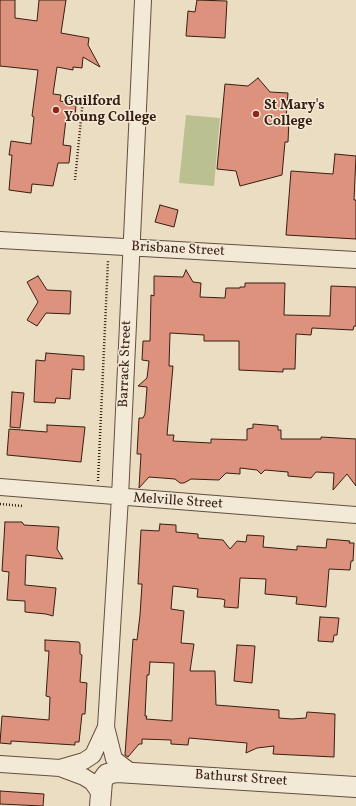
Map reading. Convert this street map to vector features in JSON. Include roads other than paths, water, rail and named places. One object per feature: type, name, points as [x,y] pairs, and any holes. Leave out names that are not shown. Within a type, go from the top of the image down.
[{"type":"street","name":"Barrack Street","points":[[106,727],[120,497],[143,0]]},
{"type":"street","name":"Brisbane Street","points":[[0,240],[356,260]]},
{"type":"street","name":"Melville Street","points":[[0,487],[356,515]]},
{"type":"street","points":[[68,768],[93,755],[106,727]]},
{"type":"street","points":[[106,727],[114,759],[107,781]]},
{"type":"street","name":"Bathurst Street","points":[[0,764],[68,768],[107,781]]},
{"type":"street","name":"Bathurst Street","points":[[68,768],[92,782],[107,781],[356,787]]},
{"type":"place","name":"Guilford Young College","points":[[56,110]]},
{"type":"place","name":"St Mary's College","points":[[256,114]]}]
